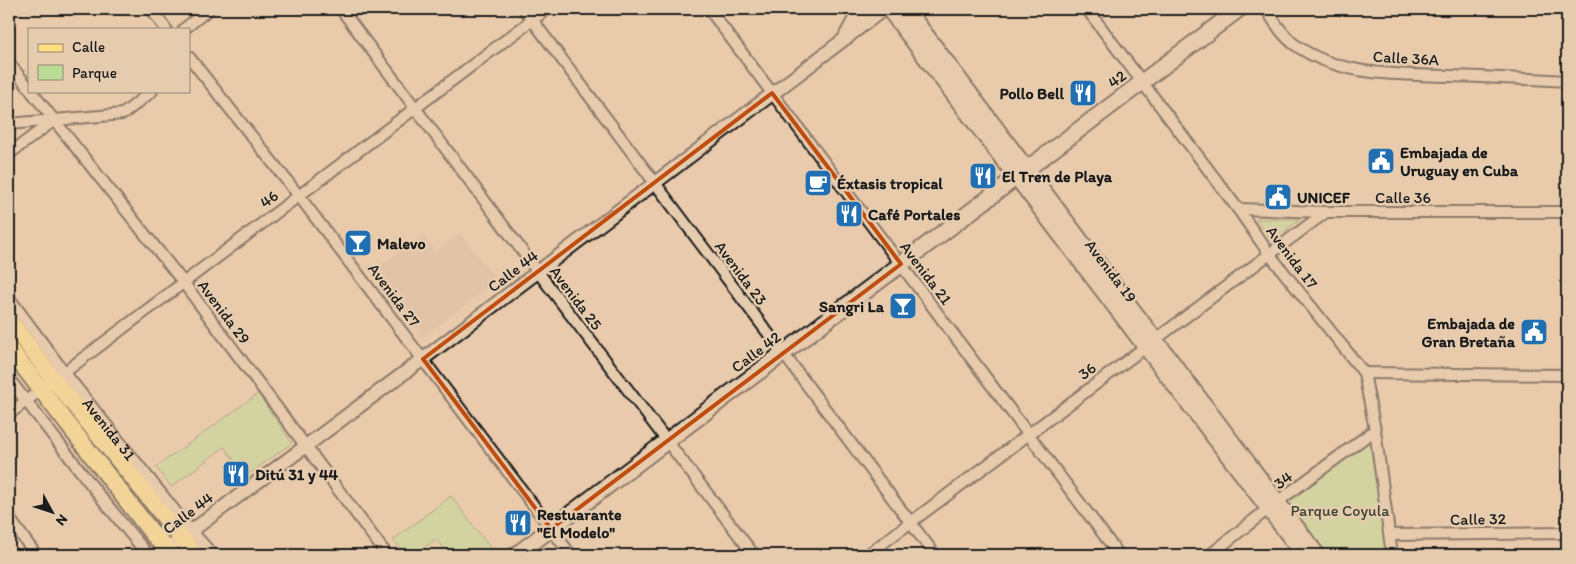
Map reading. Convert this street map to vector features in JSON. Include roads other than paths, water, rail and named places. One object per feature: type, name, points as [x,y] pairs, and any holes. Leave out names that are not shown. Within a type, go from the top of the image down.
[{"type":"main road","points":[[847,36],[858,16],[859,9]]},
{"type":"main road","name":"Avenida 19","points":[[889,9],[1022,173]]},
{"type":"main road","name":"Avenida 19","points":[[906,9],[1022,173],[1274,505],[1317,555]]},
{"type":"main road","name":"42","points":[[1022,173],[1239,9]]},
{"type":"main road","name":"Calle 42","points":[[516,555],[1022,173]]},
{"type":"main road","name":"Avenida 31","points":[[9,320],[59,376],[186,535],[195,555]]},
{"type":"main road","name":"Avenida 31","points":[[9,348],[166,553]]},
{"type":"main road","name":"Avenida 19","points":[[1274,505],[1304,555]]},
{"type":"street","points":[[151,9],[165,28]]},
{"type":"street","points":[[185,28],[209,9]]},
{"type":"street","name":"Avenida 25","points":[[341,9],[538,272],[754,555]]},
{"type":"street","name":"Avenida 23","points":[[524,9],[935,555]]},
{"type":"street","name":"46","points":[[9,414],[547,9]]},
{"type":"street","name":"Avenida 21","points":[[708,9],[1120,555]]},
{"type":"street","name":"Calle 44","points":[[166,553],[186,535],[423,359],[655,184],[772,92],[884,9]]},
{"type":"street","name":"Avenida 17","points":[[1087,9],[1238,209],[1270,255],[1364,372],[1375,430],[1392,555]]},
{"type":"street","name":"Calle 36A","points":[[1266,9],[1293,43],[1331,63],[1343,67],[1382,73],[1567,81]]},
{"type":"street","name":"Avenida 27","points":[[190,58],[299,196],[571,555]]},
{"type":"street","name":"Avenida 29","points":[[9,63],[28,87]]},
{"type":"street","name":"Avenida 29","points":[[32,92],[184,282],[387,555]]},
{"type":"street","points":[[9,124],[123,114],[151,92]]},
{"type":"street","points":[[9,154],[54,120]]},
{"type":"street","name":"Calle 36","points":[[1238,209],[1326,212],[1567,212]]},
{"type":"street","name":"36","points":[[867,555],[1326,212]]},
{"type":"street","name":"Avenida 31","points":[[9,298],[59,376]]},
{"type":"street","points":[[1364,372],[1567,376]]},
{"type":"street","points":[[9,379],[148,555]]},
{"type":"street","name":"34","points":[[1210,555],[1375,430]]},
{"type":"street","points":[[9,518],[36,555]]},
{"type":"street","name":"Calle 32","points":[[1390,535],[1567,533]]},
{"type":"street","name":"Avenida 31","points":[[186,535],[213,555]]},
{"type":"place","name":"Pollo Bell","points":[[1083,93]]},
{"type":"place","name":"Embajada de Uruguay en Cuba","points":[[1381,161]]},
{"type":"place","name":"El Tren de Playa","points":[[983,176]]},
{"type":"place","name":"Éxtasis tropical","points":[[818,183]]},
{"type":"place","name":"UNICEF","points":[[1278,197]]},
{"type":"place","name":"Café Portales","points":[[849,214]]},
{"type":"place","name":"Malevo","points":[[358,243]]},
{"type":"place","name":"Sangri La","points":[[903,306]]},
{"type":"place","name":"Embajada de Gran Bretaña","points":[[1534,332]]},
{"type":"place","name":"Ditú 31 y 44","points":[[236,474]]},
{"type":"place","name":"Restuarante \"El Modelo\"","points":[[518,523]]},
{"type":"park label","name":"Parque Coyula","points":[[1340,510]]}]
